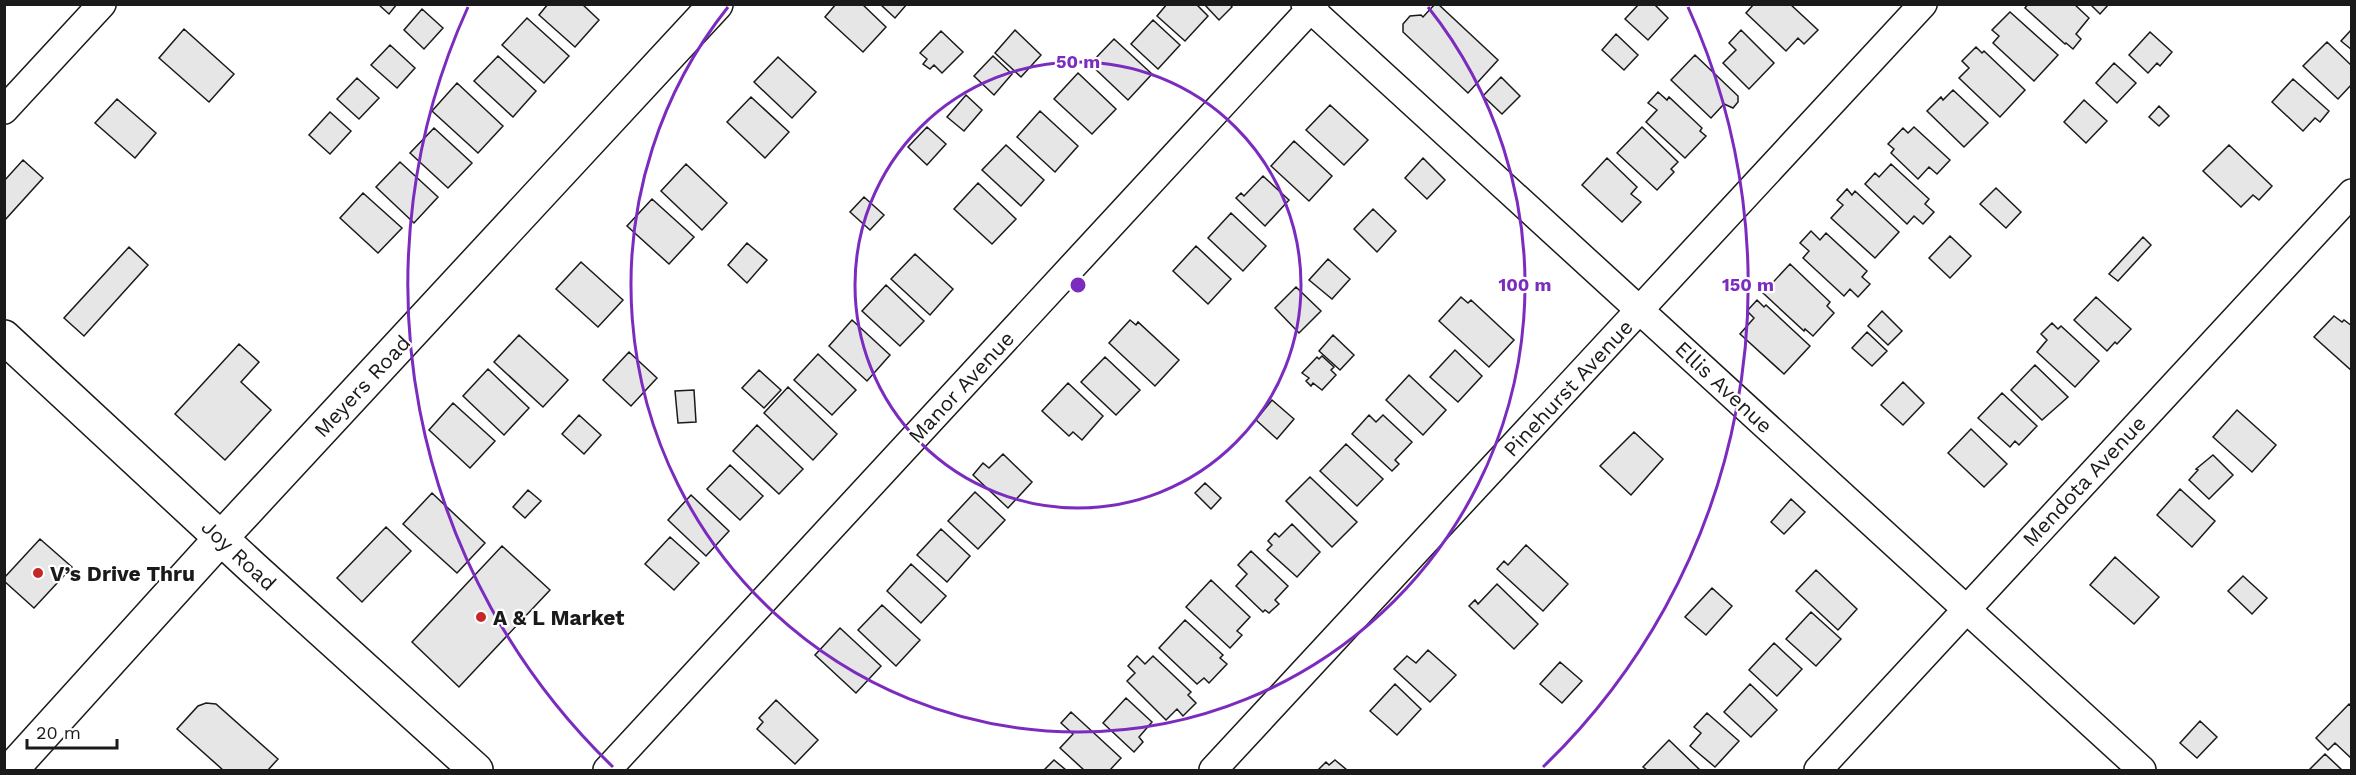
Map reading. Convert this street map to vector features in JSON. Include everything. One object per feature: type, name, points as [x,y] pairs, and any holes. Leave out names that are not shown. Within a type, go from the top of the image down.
[{"type":"street","points":[[4,110],[102,4]]},
{"type":"street","name":"Meyers Road","points":[[11,771],[221,538],[716,4]]},
{"type":"street","name":"Pinehurst Avenue","points":[[1213,771],[1923,4]]},
{"type":"street","name":"Ellis Avenue","points":[[1310,6],[2142,771]]},
{"type":"street","name":"Manor Avenue","points":[[607,771],[1310,6]]},
{"type":"street","name":"Mendota Avenue","points":[[1818,771],[2352,193]]},
{"type":"street","name":"Joy Road","points":[[4,337],[476,771]]},
{"type":"building","points":[[378,4],[397,4],[389,14]]},
{"type":"building","points":[[548,4],[582,4],[599,20],[575,47],[539,15]]},
{"type":"building","points":[[836,4],[862,4],[886,27],[863,52],[825,17]]},
{"type":"building","points":[[880,4],[907,4],[895,18]]},
{"type":"building","points":[[1167,4],[1196,4],[1208,16],[1185,41],[1157,16]]},
{"type":"building","points":[[1204,4],[1230,4],[1232,7],[1219,20]]},
{"type":"building","points":[[1435,4],[1438,4],[1498,60],[1468,93],[1403,32],[1403,24],[1410,16],[1421,15],[1423,17]]},
{"type":"building","points":[[1639,4],[1654,4],[1668,18],[1648,40],[1625,19]]},
{"type":"building","points":[[1754,4],[1790,4],[1818,30],[1804,44],[1798,38],[1786,51],[1746,13]]},
{"type":"building","points":[[2028,4],[2074,4],[2089,18],[2076,34],[2081,39],[2073,49],[2025,8]]},
{"type":"building","points":[[2090,4],[2109,4],[2100,14]]},
{"type":"building","points":[[422,9],[443,28],[424,49],[404,30]]},
{"type":"building","points":[[2010,12],[2058,55],[2034,81],[1993,43],[1999,36],[1992,30]]},
{"type":"building","points":[[527,18],[569,56],[544,83],[502,45]]},
{"type":"building","points":[[1153,20],[1180,45],[1158,69],[1131,44]]},
{"type":"building","points":[[184,29],[234,74],[209,102],[159,58]]},
{"type":"building","points":[[2352,29],[2352,50],[2341,41]]},
{"type":"building","points":[[1015,30],[1041,55],[1021,77],[995,53]]},
{"type":"building","points":[[1741,30],[1774,63],[1749,89],[1723,63],[1736,50],[1729,43]]},
{"type":"building","points":[[941,31],[963,52],[942,73],[934,65],[930,69],[923,64],[927,59],[920,53]]},
{"type":"building","points":[[2150,32],[2172,52],[2160,66],[2157,63],[2148,73],[2129,55]]},
{"type":"building","points":[[1616,34],[1638,55],[1624,70],[1602,50]]},
{"type":"building","points":[[1114,39],[1152,74],[1128,100],[1090,64]]},
{"type":"building","points":[[2327,42],[2352,66],[2352,84],[2338,99],[2303,66]]},
{"type":"building","points":[[390,45],[415,68],[397,88],[371,65]]},
{"type":"building","points":[[1976,47],[1982,53],[1984,51],[2025,90],[2000,117],[1959,78],[1969,68],[1962,61]]},
{"type":"building","points":[[1695,55],[1738,96],[1738,102],[1733,108],[1724,104],[1711,118],[1671,80]]},
{"type":"building","points":[[498,56],[536,91],[513,117],[474,81]]},
{"type":"building","points":[[993,56],[1012,74],[994,95],[974,76]]},
{"type":"building","points":[[778,57],[816,92],[792,118],[754,82]]},
{"type":"building","points":[[2114,63],[2136,83],[2117,103],[2096,83]]},
{"type":"building","points":[[1078,73],[1116,109],[1092,134],[1054,99]]},
{"type":"building","points":[[1501,77],[1520,96],[1502,114],[1483,96]]},
{"type":"building","points":[[357,78],[379,98],[359,119],[337,99]]},
{"type":"building","points":[[2293,79],[2329,111],[2320,122],[2315,118],[2303,131],[2272,102]]},
{"type":"building","points":[[457,83],[503,126],[478,153],[432,111]]},
{"type":"building","points":[[1953,90],[1988,123],[1964,147],[1927,111],[1941,97],[1943,100]]},
{"type":"building","points":[[1658,92],[1667,100],[1669,97],[1702,128],[1700,131],[1706,136],[1685,158],[1646,122],[1657,110],[1648,103]]},
{"type":"building","points":[[966,95],[982,110],[964,131],[947,117]]},
{"type":"building","points":[[751,97],[789,132],[765,158],[727,122]]},
{"type":"building","points":[[117,99],[156,133],[135,158],[95,123]]},
{"type":"building","points":[[2084,100],[2107,121],[2086,143],[2064,122]]},
{"type":"building","points":[[1330,105],[1368,140],[1344,165],[1306,130]]},
{"type":"building","points":[[2159,106],[2169,116],[2159,126],[2149,117]]},
{"type":"building","points":[[1040,111],[1078,146],[1055,172],[1017,137]]},
{"type":"building","points":[[330,112],[351,131],[330,154],[309,135]]},
{"type":"building","points":[[927,127],[946,144],[927,165],[908,147]]},
{"type":"building","points":[[1642,127],[1678,162],[1671,169],[1674,172],[1657,190],[1617,153]]},
{"type":"building","points":[[1914,127],[1950,160],[1937,174],[1929,167],[1918,179],[1891,153],[1894,149],[1888,144],[1903,128],[1908,133]]},
{"type":"building","points":[[434,128],[472,163],[448,188],[410,153]]},
{"type":"building","points":[[1294,141],[1332,176],[1309,201],[1271,166]]},
{"type":"building","points":[[1006,145],[1044,180],[1021,206],[982,170]]},
{"type":"building","points":[[2229,145],[2272,186],[2259,200],[2253,195],[2241,207],[2203,171]]},
{"type":"building","points":[[1423,158],[1445,180],[1427,199],[1405,178]]},
{"type":"building","points":[[1607,158],[1637,187],[1631,194],[1641,202],[1622,222],[1582,185]]},
{"type":"building","points":[[23,160],[43,178],[4,221],[4,181]]},
{"type":"building","points":[[400,162],[438,197],[414,223],[376,187]]},
{"type":"building","points":[[686,164],[727,203],[702,230],[661,191]]},
{"type":"building","points":[[1891,164],[1929,199],[1925,204],[1934,212],[1923,224],[1914,216],[1907,224],[1865,184],[1875,173],[1879,177]]},
{"type":"building","points":[[1263,176],[1289,200],[1265,226],[1236,198],[1241,193],[1244,196]]},
{"type":"building","points":[[978,183],[1016,219],[992,244],[954,209]]},
{"type":"building","points":[[1996,188],[2021,212],[2006,228],[1980,204]]},
{"type":"building","points":[[1847,189],[1852,195],[1855,191],[1899,232],[1875,258],[1831,218],[1843,205],[1837,200]]},
{"type":"building","points":[[363,193],[402,228],[378,253],[340,218]]},
{"type":"building","points":[[864,197],[884,215],[870,230],[850,212]]},
{"type":"building","points":[[652,199],[694,237],[669,264],[627,226]]},
{"type":"building","points":[[1373,209],[1396,231],[1377,252],[1354,229]]},
{"type":"building","points":[[1231,213],[1266,246],[1243,271],[1208,238]]},
{"type":"building","points":[[1811,231],[1820,240],[1826,233],[1867,271],[1862,277],[1870,284],[1858,297],[1850,289],[1844,296],[1803,258],[1809,251],[1800,243]]},
{"type":"building","points":[[1950,236],[1971,256],[1950,278],[1929,258]]},
{"type":"building","points":[[2143,237],[2151,245],[2118,281],[2109,274]]},
{"type":"building","points":[[747,243],[767,260],[747,283],[728,265]]},
{"type":"building","points":[[1196,246],[1231,279],[1208,304],[1173,271]]},
{"type":"building","points":[[129,247],[148,265],[84,336],[64,318]]},
{"type":"building","points":[[915,254],[953,289],[930,315],[891,279]]},
{"type":"building","points":[[1328,259],[1350,279],[1332,299],[1309,280]]},
{"type":"building","points":[[581,262],[623,300],[598,327],[556,289]]},
{"type":"building","points":[[1790,264],[1830,302],[1827,306],[1834,313],[1813,336],[1805,329],[1804,331],[1763,293]]},
{"type":"building","points":[[886,285],[924,321],[900,346],[862,311]]},
{"type":"building","points":[[1296,287],[1321,311],[1299,333],[1275,308]]},
{"type":"building","points":[[1461,297],[1468,303],[1471,300],[1514,340],[1489,367],[1439,321]]},
{"type":"building","points":[[2096,297],[2131,329],[2107,351],[2074,320]]},
{"type":"building","points":[[1757,300],[1764,307],[1766,305],[1810,346],[1784,374],[1740,334],[1754,318],[1747,311]]},
{"type":"building","points":[[1882,311],[1902,331],[1888,345],[1868,326]]},
{"type":"building","points":[[2334,316],[2352,326],[2352,371],[2314,337]]},
{"type":"building","points":[[852,320],[890,355],[867,381],[829,346]]},
{"type":"building","points":[[1130,320],[1136,325],[1138,322],[1179,360],[1155,386],[1109,343]]},
{"type":"building","points":[[2052,323],[2058,329],[2061,326],[2099,361],[2075,387],[2037,352],[2047,340],[2041,334]]},
{"type":"building","points":[[1867,332],[1887,351],[1872,366],[1852,348]]},
{"type":"building","points":[[519,335],[568,380],[543,407],[494,362]]},
{"type":"building","points":[[1333,335],[1354,355],[1340,370],[1319,351]]},
{"type":"building","points":[[239,344],[259,362],[241,382],[271,410],[225,460],[175,414]]},
{"type":"building","points":[[1455,350],[1482,376],[1458,402],[1430,377]]},
{"type":"building","points":[[629,352],[657,378],[631,406],[603,380]]},
{"type":"building","points":[[818,354],[856,390],[832,415],[794,380]]},
{"type":"building","points":[[1322,356],[1334,367],[1331,370],[1336,375],[1322,390],[1313,383],[1311,386],[1306,381],[1309,378],[1302,373],[1317,357],[1319,359]]},
{"type":"building","points":[[1105,357],[1140,390],[1116,415],[1081,382]]},
{"type":"building","points":[[2035,365],[2068,397],[2042,420],[2011,390]]},
{"type":"building","points":[[488,369],[529,408],[504,435],[463,396]]},
{"type":"building","points":[[759,370],[781,390],[764,408],[742,388]]},
{"type":"building","points":[[1409,375],[1446,410],[1423,435],[1386,400]]},
{"type":"building","points":[[1903,382],[1924,403],[1903,425],[1881,405]]},
{"type":"building","points":[[1068,383],[1103,416],[1082,440],[1073,432],[1069,436],[1042,411]]},
{"type":"building","points":[[788,387],[837,434],[813,460],[764,413]]},
{"type":"building","points":[[694,390],[696,422],[678,423],[675,391]]},
{"type":"building","points":[[2002,393],[2037,426],[2019,445],[2015,441],[2010,447],[1978,418]]},
{"type":"building","points":[[1272,400],[1294,419],[1277,439],[1256,420]]},
{"type":"building","points":[[453,403],[495,441],[470,468],[429,430]]},
{"type":"building","points":[[2237,410],[2276,445],[2252,472],[2213,437]]},
{"type":"building","points":[[579,415],[601,435],[584,454],[562,434]]},
{"type":"building","points":[[1369,415],[1376,422],[1383,415],[1412,442],[1395,460],[1399,464],[1392,471],[1352,434]]},
{"type":"building","points":[[757,425],[803,469],[779,494],[733,451]]},
{"type":"building","points":[[1971,429],[2007,464],[1984,487],[1948,453]]},
{"type":"building","points":[[1634,432],[1663,459],[1631,495],[1600,466]]},
{"type":"building","points":[[1346,444],[1383,479],[1357,506],[1320,471]]},
{"type":"building","points":[[1003,454],[1032,482],[1008,508],[973,475],[983,463],[989,468]]},
{"type":"building","points":[[2213,455],[2233,475],[2209,499],[2189,480],[2198,470],[2196,469]]},
{"type":"building","points":[[730,465],[763,496],[740,520],[707,489]]},
{"type":"building","points":[[1310,477],[1357,522],[1332,547],[1286,501]]},
{"type":"building","points":[[1205,483],[1221,498],[1211,509],[1195,493]]},
{"type":"building","points":[[2180,489],[2215,521],[2192,547],[2157,515]]},
{"type":"building","points":[[528,490],[541,501],[525,518],[513,507]]},
{"type":"building","points":[[975,492],[1005,520],[978,549],[948,521]]},
{"type":"building","points":[[432,493],[485,543],[457,573],[403,524]]},
{"type":"building","points":[[691,495],[729,531],[706,556],[668,520]]},
{"type":"building","points":[[1791,499],[1805,512],[1784,534],[1771,522]]},
{"type":"building","points":[[1292,524],[1320,552],[1297,577],[1267,550],[1272,545],[1268,541],[1275,533],[1279,537]]},
{"type":"building","points":[[386,527],[411,551],[362,602],[337,578]]},
{"type":"building","points":[[941,529],[970,556],[947,582],[917,555]]},
{"type":"building","points":[[670,537],[699,563],[674,590],[645,564]]},
{"type":"building","name":"V’s Drive Thru","points":[[40,539],[72,567],[34,608],[4,581],[4,578]]},
{"type":"building","points":[[1526,545],[1568,584],[1543,611],[1497,569],[1504,561],[1508,565]]},
{"type":"building","points":[[502,546],[550,590],[459,687],[412,642]]},
{"type":"building","points":[[1251,551],[1288,586],[1275,600],[1279,604],[1269,613],[1265,610],[1263,612],[1236,586],[1247,574],[1238,565]]},
{"type":"building","points":[[2115,557],[2159,597],[2134,624],[2090,585]]},
{"type":"building","points":[[911,564],[946,596],[921,623],[887,591]]},
{"type":"building","points":[[1816,570],[1857,609],[1838,630],[1796,591]]},
{"type":"building","points":[[2243,576],[2267,598],[2252,614],[2228,591]]},
{"type":"building","points":[[1211,580],[1250,617],[1237,631],[1242,635],[1230,648],[1186,607]]},
{"type":"building","points":[[1497,584],[1538,624],[1514,649],[1469,606],[1475,600],[1478,604]]},
{"type":"building","points":[[1712,588],[1732,606],[1706,635],[1685,617]]},
{"type":"building","points":[[882,605],[920,640],[896,666],[858,630]]},
{"type":"building","points":[[1811,612],[1841,639],[1816,666],[1786,639]]},
{"type":"building","points":[[1185,620],[1223,655],[1220,658],[1227,664],[1209,683],[1204,678],[1197,684],[1159,648]]},
{"type":"building","points":[[840,628],[881,666],[856,693],[815,655]]},
{"type":"building","points":[[1774,643],[1802,669],[1777,696],[1749,670]]},
{"type":"building","points":[[1428,650],[1456,675],[1430,702],[1394,669],[1407,656],[1416,663]]},
{"type":"building","points":[[1137,656],[1145,664],[1153,656],[1191,692],[1188,695],[1196,703],[1183,716],[1177,709],[1166,720],[1127,681],[1135,673],[1128,666]]},
{"type":"building","points":[[1560,662],[1582,681],[1562,703],[1540,684]]},
{"type":"building","points":[[1395,684],[1421,709],[1397,735],[1370,711]]},
{"type":"building","points":[[1750,684],[1777,710],[1751,737],[1724,712]]},
{"type":"building","points":[[1126,698],[1152,722],[1139,737],[1143,742],[1134,752],[1103,723]]},
{"type":"building","points":[[776,700],[818,740],[795,764],[757,729],[763,722],[759,718]]},
{"type":"building","points":[[206,703],[216,704],[278,759],[268,770],[223,770],[177,729],[198,706]]},
{"type":"building","points":[[2349,704],[2352,707],[2352,759],[2335,743],[2328,750],[2316,738]]},
{"type":"building","points":[[1071,712],[1121,758],[1110,770],[1084,770],[1060,748],[1073,734],[1061,723]]},
{"type":"building","points":[[1707,713],[1739,741],[1715,767],[1690,746],[1701,733],[1694,727]]},
{"type":"building","points":[[2200,721],[2217,737],[2197,758],[2180,743]]},
{"type":"building","points":[[1669,740],[1700,770],[1647,770],[1643,767]]},
{"type":"building","points":[[2325,754],[2342,770],[2309,770]]},
{"type":"building","points":[[1054,760],[1066,770],[1044,770]]},
{"type":"building","points":[[1335,760],[1347,770],[1318,770],[1326,762],[1329,765]]},
{"type":"place","name":"V’s Drive Thru","points":[[38,573]]},
{"type":"place","name":"A & L Market","points":[[481,617]]}]
